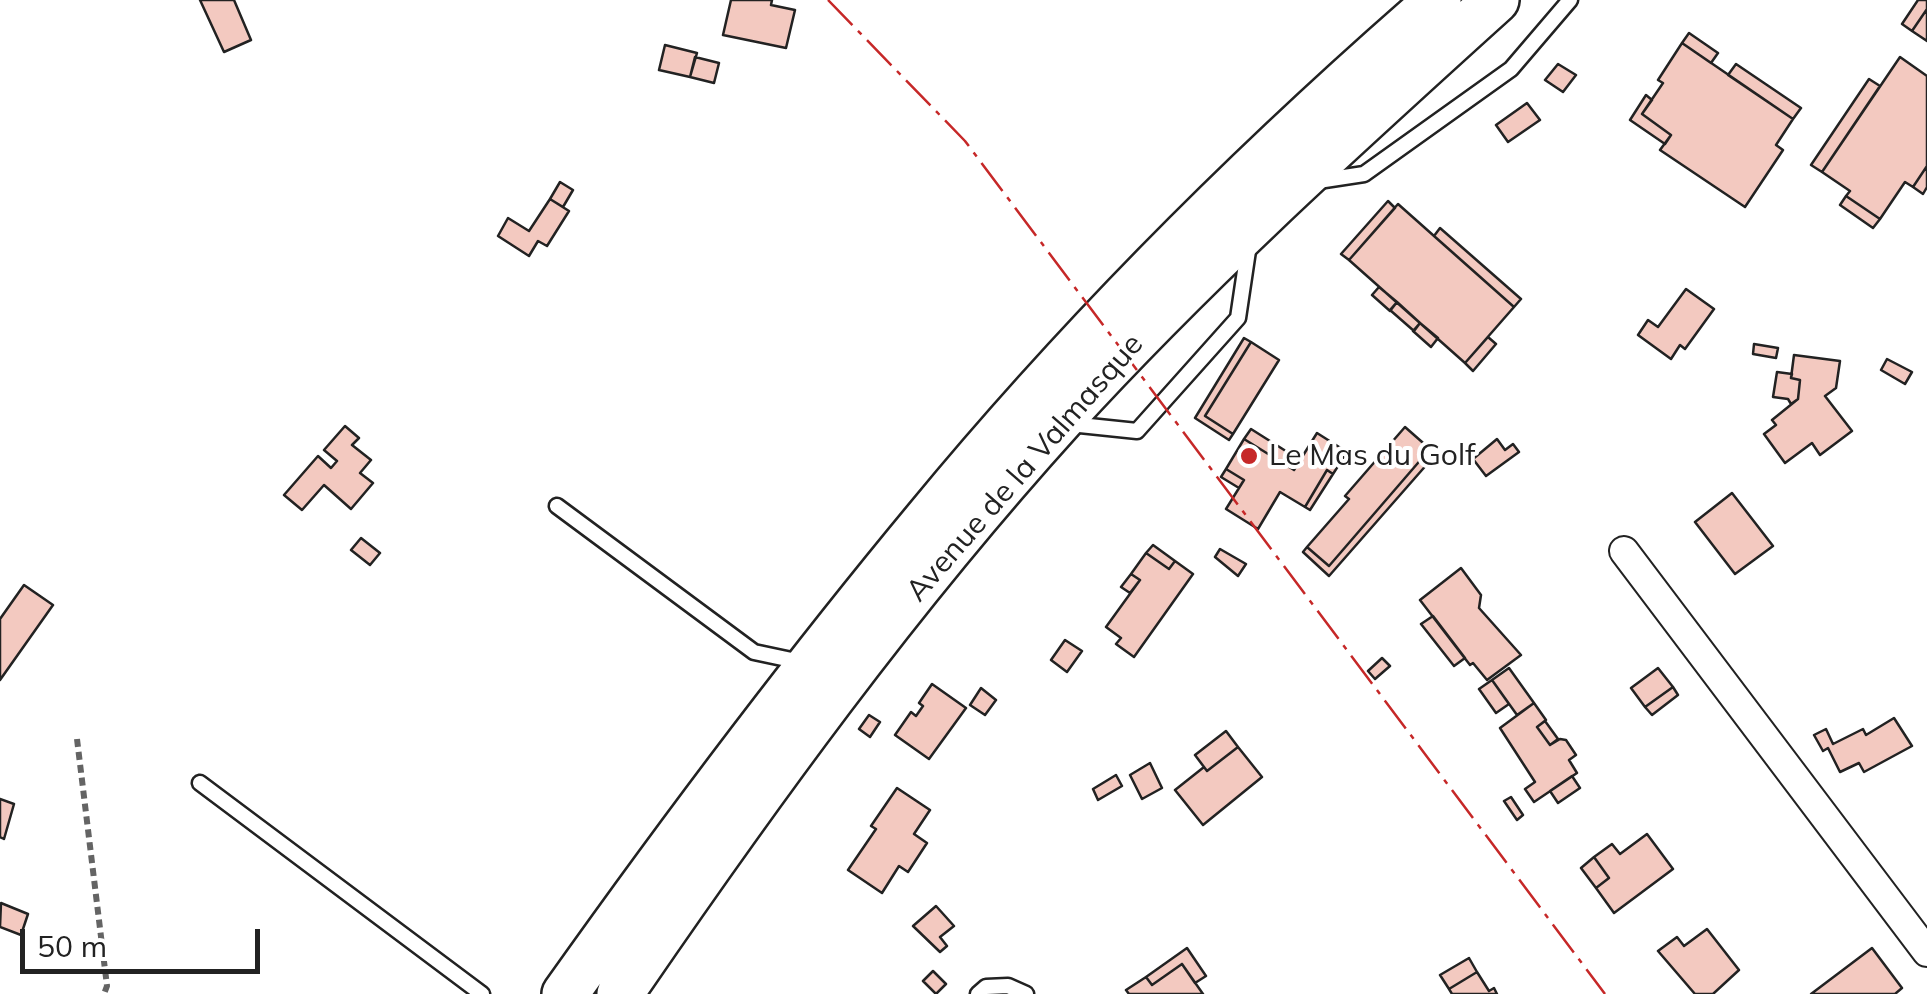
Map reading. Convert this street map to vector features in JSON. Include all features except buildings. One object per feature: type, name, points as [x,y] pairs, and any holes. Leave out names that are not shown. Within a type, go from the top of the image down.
[{"type":"main road","name":"Avenue de la Valmasque","points":[[565,994],[627,907],[928,517],[1104,321],[1324,99],[1438,0]]},
{"type":"main road","name":"Avenue de la Valmasque","points":[[620,994],[804,732],[961,534],[1060,421],[1252,224],[1496,0]]},
{"type":"street","points":[[1624,551],[1927,952]]},
{"type":"lane","points":[[1292,186],[1364,174],[1511,69],[1570,0]]},
{"type":"lane","points":[[1060,421],[1136,432],[1238,318],[1252,224]]},
{"type":"lane","points":[[557,506],[754,652],[798,660],[810,668]]},
{"type":"lane","points":[[200,784],[482,994]]},
{"type":"lane","points":[[978,994],[986,986],[1008,986],[1026,994]]},
{"type":"path","points":[[76,739],[107,986],[104,994]]},
{"type":"power","points":[[828,0],[965,141],[1605,994]]},
{"type":"place","name":"Le Mas du Golf","points":[[1249,456]]}]
